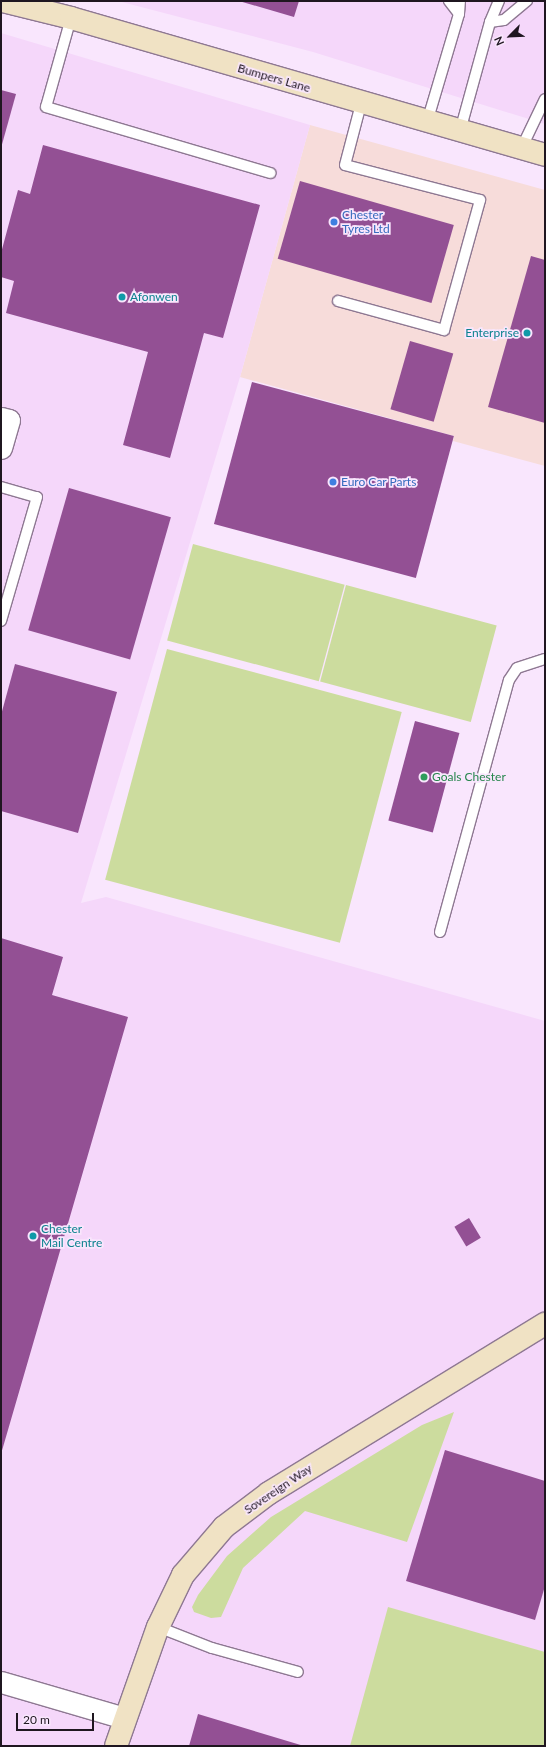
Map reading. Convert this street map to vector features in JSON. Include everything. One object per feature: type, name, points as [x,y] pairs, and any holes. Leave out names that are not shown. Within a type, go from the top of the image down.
[{"type":"street","name":"Bumpers Lane","points":[[8,2],[71,18],[361,104],[522,147],[545,155]]},
{"type":"street","points":[[1,448],[5,419]]},
{"type":"street","name":"Sovereign Way","points":[[116,1746],[124,1718],[158,1627],[183,1575],[224,1527],[269,1492],[545,1324]]},
{"type":"street","points":[[1,1682],[124,1718]]},
{"type":"lane","points":[[449,1],[459,14]]},
{"type":"lane","points":[[427,122],[459,14],[460,1]]},
{"type":"lane","points":[[460,131],[490,22],[499,1]]},
{"type":"lane","points":[[490,22],[504,20],[527,1]]},
{"type":"lane","points":[[71,18],[46,107],[270,173]]},
{"type":"lane","points":[[522,147],[545,99]]},
{"type":"lane","points":[[338,301],[444,330],[480,200],[345,165],[361,104]]},
{"type":"lane","points":[[1,487],[37,497],[1,621]]},
{"type":"lane","points":[[440,932],[509,680],[518,668],[545,659]]},
{"type":"lane","points":[[158,1627],[212,1648],[298,1672]]},
{"type":"shaded area","points":[[118,1],[545,1],[545,124],[313,52]]},
{"type":"shaded area","points":[[1,33],[310,125],[240,377],[81,903],[106,897],[545,1021],[545,1746],[1,1746],[1,438],[19,443],[1,415]]},
{"type":"shaded area","points":[[310,125],[545,190],[545,466],[453,441],[454,436],[240,377]]},
{"type":"green space","points":[[193,544],[345,585],[319,681],[167,641]]},
{"type":"green space","points":[[346,585],[497,625],[471,722],[320,682]]},
{"type":"green space","points":[[167,649],[402,712],[340,943],[105,880]]},
{"type":"green space","points":[[454,1412],[407,1542],[305,1511],[243,1568],[221,1617],[211,1618],[194,1612],[192,1607],[198,1595],[227,1556],[271,1517],[422,1425]]},
{"type":"green space","points":[[388,1607],[545,1652],[545,1746],[350,1746]]},
{"type":"building","points":[[239,1],[299,1],[294,17]]},
{"type":"building","points":[[1,90],[16,94],[1,148]]},
{"type":"building","name":"Afonwen","points":[[43,145],[260,205],[223,338],[204,333],[170,458],[123,445],[148,352],[6,313],[14,281],[1,277],[1,253],[18,190],[30,194]]},
{"type":"building","points":[[300,181],[454,225],[431,303],[278,259]]},
{"type":"building","name":"Enterprise","points":[[531,256],[545,260],[545,423],[488,407]]},
{"type":"building","points":[[410,341],[453,353],[434,422],[390,409]]},
{"type":"building","name":"Euro Car Parts","points":[[252,382],[454,436],[416,578],[214,524]]},
{"type":"building","points":[[69,488],[171,517],[130,659],[28,630]]},
{"type":"building","points":[[15,664],[117,692],[78,833],[1,811],[1,715]]},
{"type":"building","name":"Goals Chester","points":[[415,721],[459,733],[433,832],[388,820]]},
{"type":"building","name":"Chester Mail Centre","points":[[1,938],[63,957],[52,995],[128,1017],[1,1454]]},
{"type":"building","points":[[469,1218],[481,1238],[466,1246],[454,1227]]},
{"type":"building","points":[[445,1450],[545,1481],[545,1586],[535,1620],[406,1581]]},
{"type":"building","points":[[198,1714],[304,1746],[189,1746]]},
{"type":"place","name":"Chester Tyres Ltd","points":[[334,222]]},
{"type":"place","name":"Afonwen","points":[[122,297]]},
{"type":"place","name":"Enterprise","points":[[527,333]]},
{"type":"place","name":"Euro Car Parts","points":[[333,482]]},
{"type":"place","name":"Goals Chester","points":[[424,777]]},
{"type":"place","name":"Chester Mail Centre","points":[[33,1236]]}]
